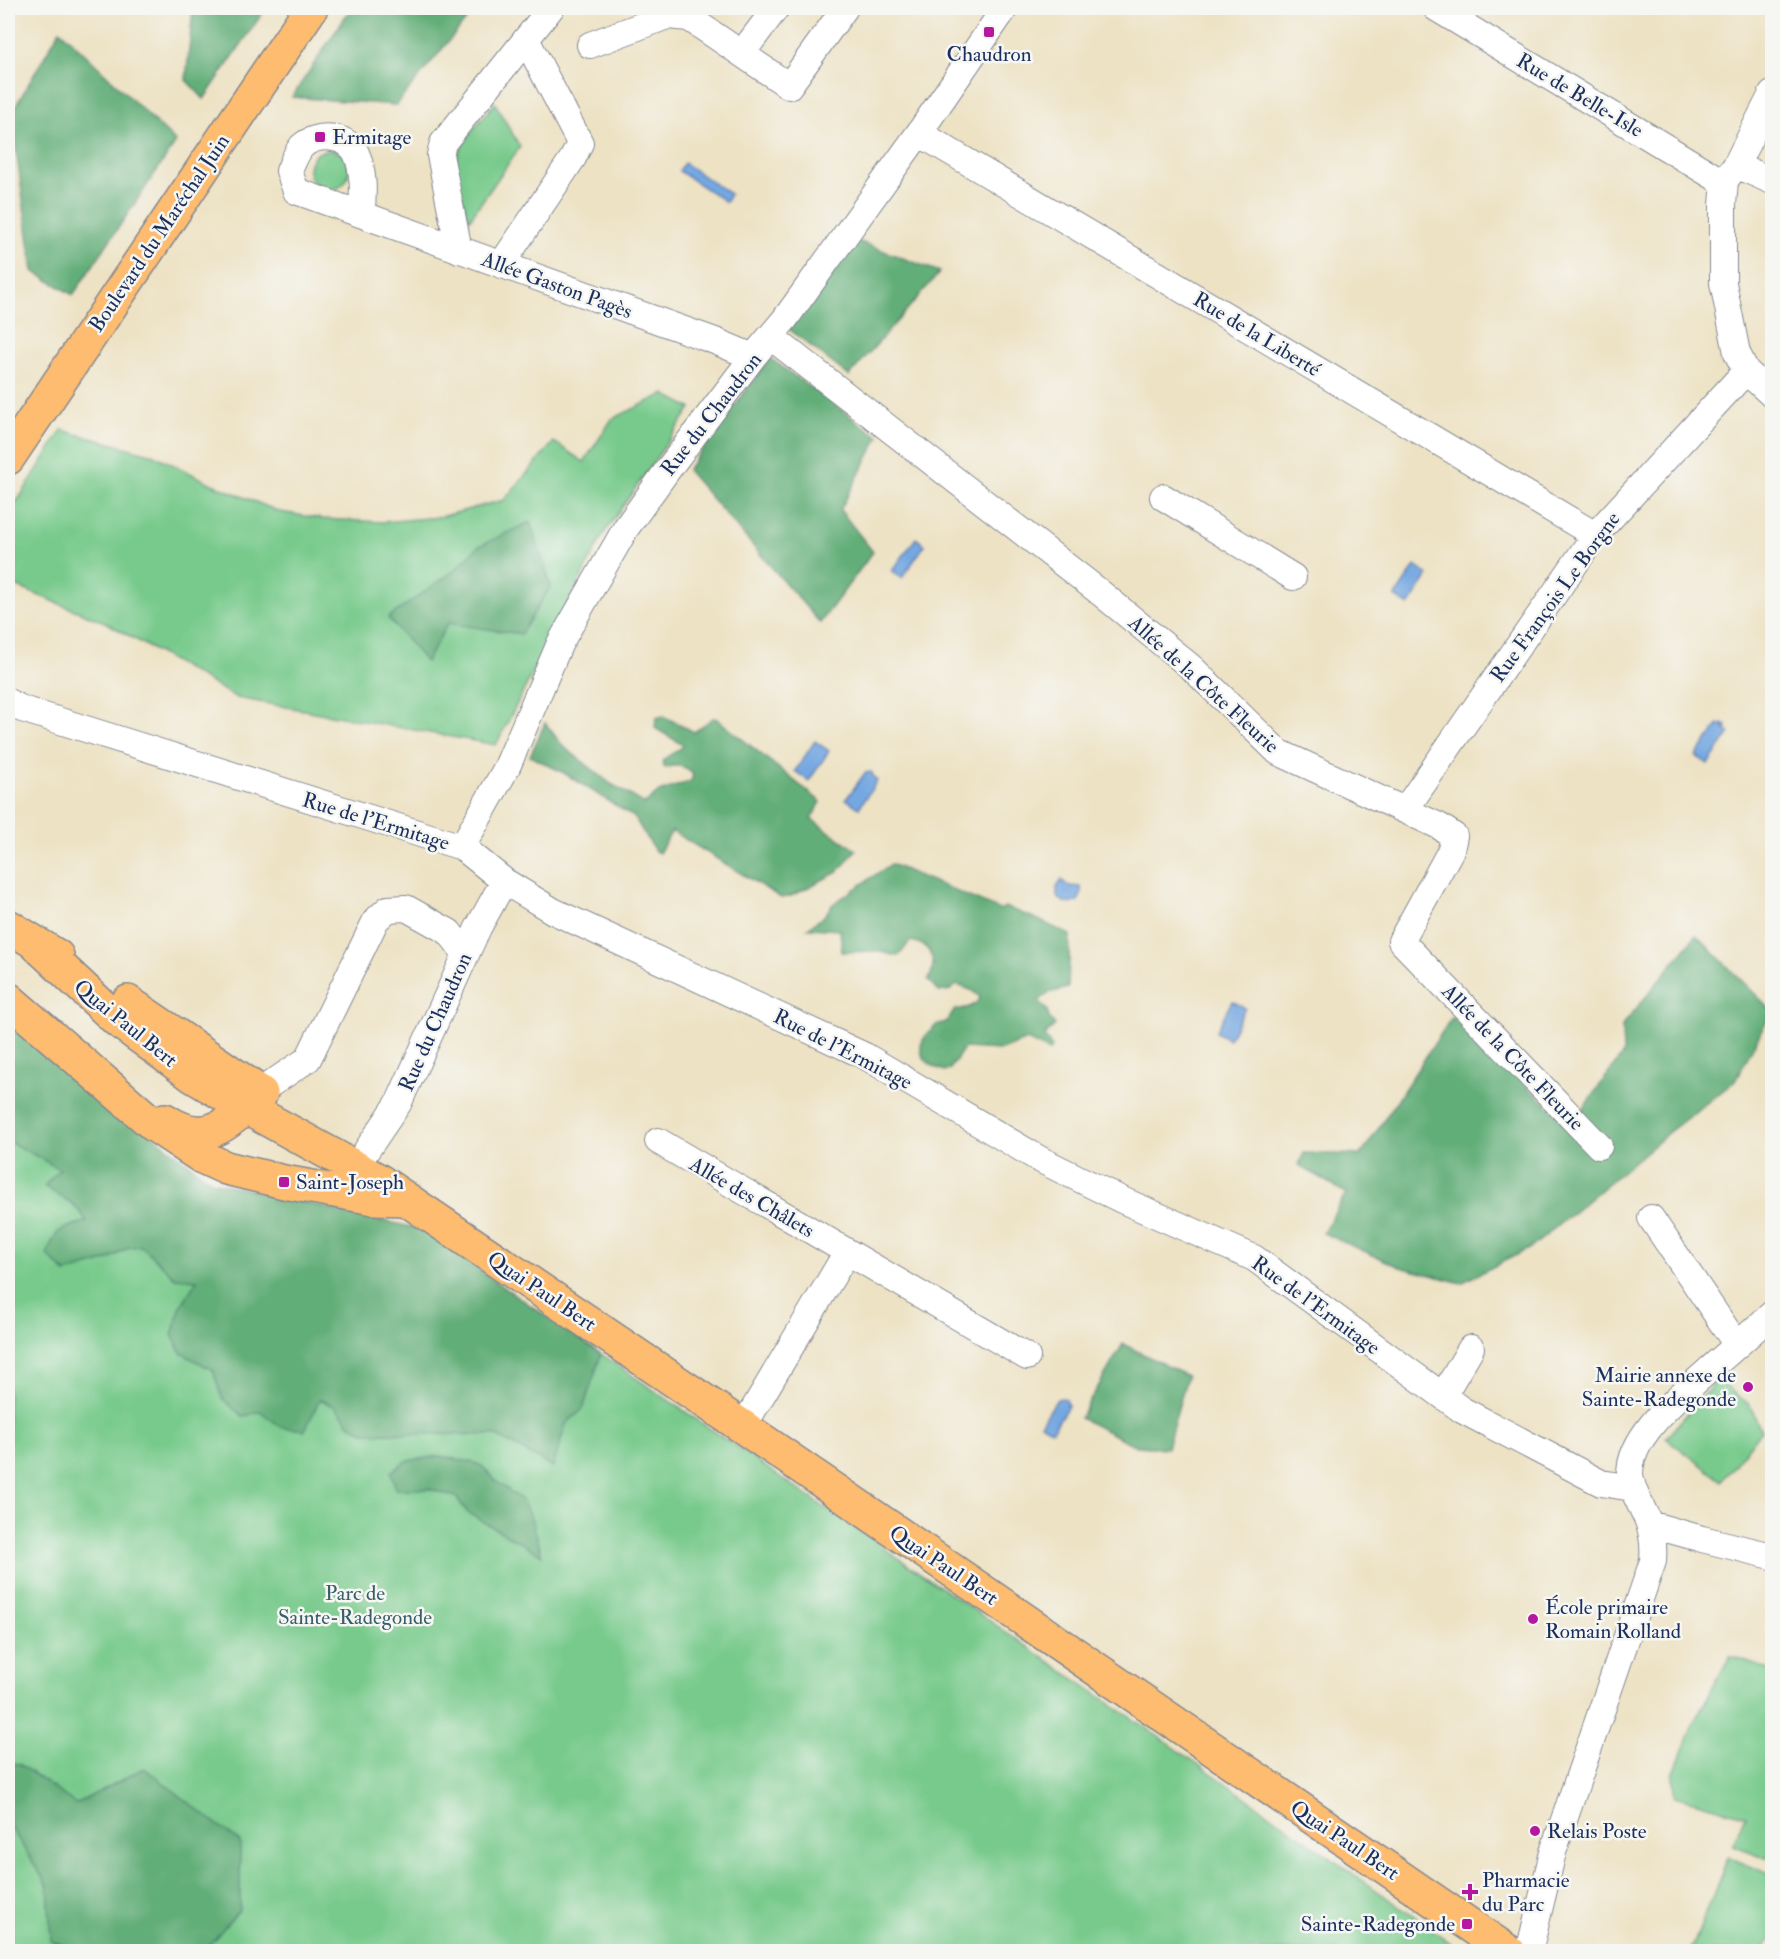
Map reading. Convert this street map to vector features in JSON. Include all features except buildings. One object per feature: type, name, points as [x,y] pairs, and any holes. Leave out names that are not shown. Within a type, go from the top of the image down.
[{"type":"main road","name":"Boulevard du Maréchal Juin","points":[[8,458],[311,8]]},
{"type":"main road","name":"Quai Paul Bert","points":[[8,926],[37,945],[117,1020],[193,1076],[252,1100],[369,1170],[405,1198],[1509,1952]]},
{"type":"main road","points":[[8,999],[154,1125],[202,1157],[226,1168],[328,1191],[374,1198],[405,1198]]},
{"type":"main road","points":[[101,1078],[170,1124],[190,1133],[206,1134],[220,1128],[252,1100]]},
{"type":"street","points":[[459,250],[440,155],[443,143],[551,8]]},
{"type":"street","points":[[742,53],[776,8]]},
{"type":"street","points":[[590,45],[667,16],[688,18],[789,86],[845,8]]},
{"type":"street","name":"Rue du Chaudron","points":[[462,847],[507,767],[560,643],[626,528],[753,357],[771,337],[919,133],[1005,8]]},
{"type":"street","name":"Rue de Belle-Isle","points":[[1436,8],[1713,176],[1731,173],[1773,181]]},
{"type":"street","points":[[501,265],[573,158],[580,143],[526,39]]},
{"type":"street","points":[[1773,94],[1731,173],[1723,205],[1723,283],[1737,353],[1746,371],[1773,395]]},
{"type":"street","name":"Rue de la Liberté","points":[[919,133],[1595,535]]},
{"type":"street","name":"Allée Gaston Pagès","points":[[361,214],[715,341],[753,357]]},
{"type":"street","name":"Allée de la Côte Fleurie","points":[[771,337],[1097,590],[1192,668],[1278,752],[1439,826],[1454,836],[1451,850],[1401,940],[1599,1146]]},
{"type":"street","name":"Rue François Le Borgne","points":[[1405,810],[1595,535],[1746,371]]},
{"type":"street","points":[[1163,497],[1293,577]]},
{"type":"street","name":"Rue de l'Ermitage","points":[[8,702],[22,709],[462,847],[504,881],[554,910],[865,1056],[1041,1160],[1193,1232],[1254,1258],[1462,1410],[1601,1483],[1633,1488]]},
{"type":"street","name":"Rue du Chaudron","points":[[369,1170],[466,954],[504,881]]},
{"type":"street","points":[[252,1100],[308,1059],[376,920],[388,909],[406,908],[422,915],[449,932],[466,954]]},
{"type":"street","name":"Allée des Châlets","points":[[658,1141],[1027,1357]]},
{"type":"street","points":[[1651,1218],[1737,1345]]},
{"type":"street","points":[[743,1427],[847,1252]]},
{"type":"street","points":[[1529,1952],[1553,1852],[1653,1561],[1654,1548],[1649,1524],[1630,1476],[1632,1461],[1639,1445],[1665,1410],[1773,1314]]},
{"type":"street","points":[[1443,1396],[1471,1348]]},
{"type":"street","points":[[1649,1524],[1773,1556]]},
{"type":"green space","points":[[193,8],[266,8],[204,99],[186,80]]},
{"type":"green space","points":[[351,8],[476,8],[396,105],[292,97]]},
{"type":"green space","points":[[60,30],[176,142],[73,295],[33,271],[11,114]]},
{"type":"green space","points":[[495,103],[520,147],[469,220],[458,184],[456,161],[466,138]]},
{"type":"green space","points":[[329,150],[337,151],[343,156],[348,162],[348,178],[343,184],[337,189],[329,190],[321,189],[315,184],[310,178],[309,170],[310,162],[315,156],[321,151]]},
{"type":"green space","points":[[855,240],[940,272],[849,376],[789,329]]},
{"type":"green space","points":[[770,358],[879,437],[840,510],[873,552],[820,623],[687,470]]},
{"type":"green space","points":[[664,394],[691,408],[603,535],[496,745],[237,698],[107,623],[8,583],[8,512],[62,430],[154,455],[212,484],[280,512],[323,519],[382,522],[440,517],[504,500],[554,442],[584,462],[612,419]]},
{"type":"green space","points":[[530,522],[551,586],[521,634],[448,623],[426,662],[388,618],[455,570],[479,546]]},
{"type":"green space","points":[[663,716],[694,732],[713,718],[717,719],[821,802],[811,819],[856,850],[838,872],[791,896],[781,898],[672,831],[659,853],[655,851],[634,817],[564,773],[530,756],[545,723],[563,746],[611,784],[645,804],[659,792],[691,781],[693,775],[684,767],[665,768],[662,763],[683,745],[655,728],[656,718]]},
{"type":"green space","points":[[891,864],[1000,910],[1005,907],[1070,935],[1068,988],[1048,993],[1039,1001],[1055,1025],[1044,1036],[1052,1047],[1050,1051],[1027,1040],[1001,1050],[964,1048],[950,1069],[945,1071],[931,1065],[921,1051],[921,1045],[929,1032],[935,1026],[946,1022],[955,1010],[973,1005],[980,997],[971,990],[957,985],[950,990],[939,992],[928,980],[933,967],[931,955],[924,946],[918,943],[911,941],[898,956],[876,951],[842,952],[840,930],[808,928],[824,916],[833,904]]},
{"type":"green space","points":[[1696,935],[1772,1011],[1735,1081],[1669,1132],[1532,1247],[1461,1283],[1400,1267],[1323,1233],[1346,1193],[1298,1165],[1304,1153],[1361,1155],[1452,1017],[1570,1126],[1623,1054],[1622,1026]]},
{"type":"green space","name":"Parc de Sainte-Radegonde","points":[[8,1022],[211,1181],[419,1229],[1207,1770],[1462,1951],[8,1951]]},
{"type":"green space","points":[[8,1022],[211,1181],[419,1229],[601,1354],[583,1409],[566,1424],[553,1467],[495,1435],[366,1433],[349,1424],[337,1408],[320,1399],[305,1430],[281,1427],[260,1411],[243,1417],[222,1398],[213,1370],[181,1353],[172,1335],[181,1306],[197,1280],[175,1278],[142,1246],[129,1247],[108,1260],[66,1273],[47,1255],[50,1245],[61,1230],[87,1221],[73,1204],[44,1186],[60,1169],[8,1141]]},
{"type":"green space","points":[[1123,1344],[1187,1376],[1167,1448],[1136,1446],[1080,1418]]},
{"type":"green space","points":[[1717,1380],[1750,1405],[1761,1431],[1722,1481],[1666,1438]]},
{"type":"green space","points":[[439,1456],[482,1466],[497,1482],[522,1500],[533,1523],[542,1555],[468,1513],[456,1497],[430,1489],[396,1489],[391,1472],[407,1461]]},
{"type":"green space","points":[[1730,1656],[1772,1671],[1772,1860],[1733,1845],[1745,1815],[1674,1796],[1673,1775],[1694,1722]]},
{"type":"green space","points":[[8,1763],[19,1764],[76,1804],[144,1768],[240,1842],[240,1909],[211,1943],[197,1951],[81,1951],[51,1941],[48,1886],[8,1823]]},
{"type":"green space","points":[[1728,1857],[1772,1875],[1772,1939],[1762,1951],[1691,1951]]},
{"type":"water","points":[[684,163],[730,194],[726,202],[679,171]]},
{"type":"water","points":[[916,538],[925,545],[902,578],[892,571]]},
{"type":"water","points":[[1415,566],[1428,575],[1409,606],[1395,597]]},
{"type":"water","points":[[1719,724],[1727,726],[1725,729],[1730,733],[1708,764],[1696,756]]},
{"type":"water","points":[[815,741],[829,751],[809,781],[795,771]]},
{"type":"water","points":[[871,772],[877,781],[859,808],[846,799],[865,773]]},
{"type":"water","points":[[1062,880],[1068,886],[1081,887],[1080,898],[1074,903],[1066,903],[1057,897],[1057,887]]},
{"type":"water","points":[[1232,1001],[1245,1008],[1229,1039],[1216,1032]]},
{"type":"water","points":[[1057,1399],[1066,1399],[1068,1406],[1052,1431],[1041,1424]]},
{"type":"place","name":"Chaudron","points":[[989,32]]},
{"type":"place","name":"Ermitage","points":[[320,137]]},
{"type":"place","name":"Saint-Joseph","points":[[284,1182]]},
{"type":"place","name":"Mairie annexe de Sainte-Radegonde","points":[[1748,1387]]},
{"type":"place","name":"École primaire Romain Rolland","points":[[1533,1619]]},
{"type":"place","name":"Relais Poste","points":[[1535,1831]]},
{"type":"place","name":"Pharmacie du Parc","points":[[1470,1892]]},
{"type":"place","name":"Sainte-Radegonde","points":[[1467,1924]]}]
